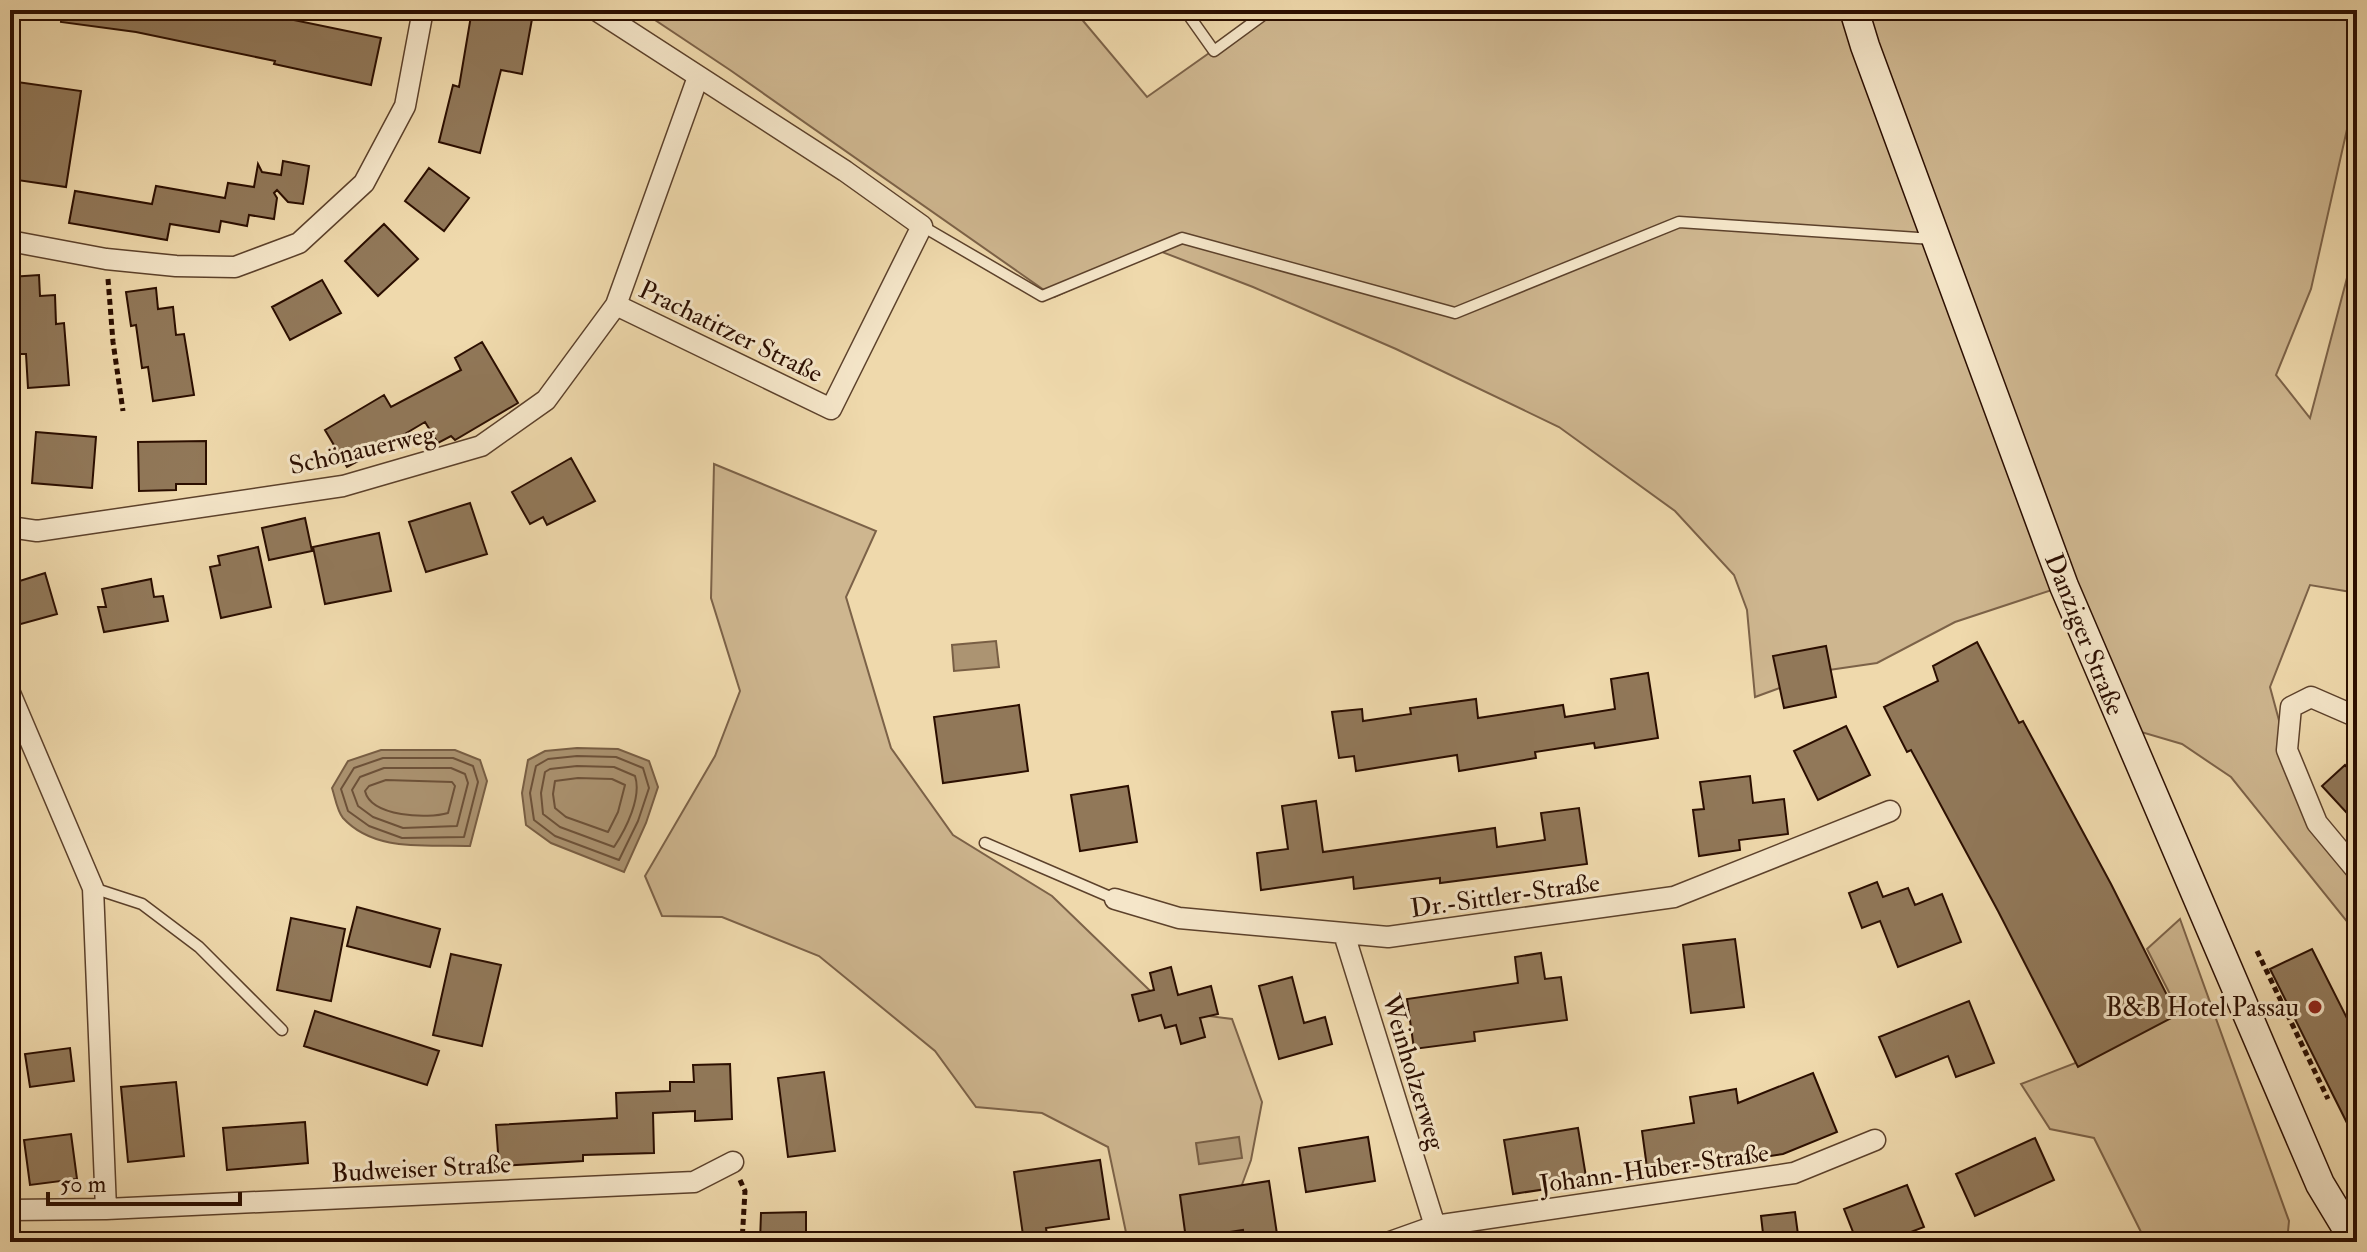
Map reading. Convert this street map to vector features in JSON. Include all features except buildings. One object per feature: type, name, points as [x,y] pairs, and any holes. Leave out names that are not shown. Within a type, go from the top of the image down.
[{"type":"street","points":[[10,241],[106,259],[176,266],[235,267],[299,243],[364,183],[371,170],[405,106],[423,10]]},
{"type":"street","points":[[596,10],[845,171],[922,226]]},
{"type":"street","name":"Danziger Straße","points":[[1854,10],[2070,600],[2320,1184],[2355,1242]]},
{"type":"street","name":"Prachatitzer Straße","points":[[698,77],[616,305],[831,409],[922,226]]},
{"type":"street","name":"Schönauerweg","points":[[10,527],[37,531],[343,486],[481,446],[546,400],[616,305]]},
{"type":"street","points":[[10,693],[93,888],[106,1209]]},
{"type":"street","points":[[2357,717],[2311,697],[2291,707],[2287,750],[2317,823],[2357,871]]},
{"type":"street","name":"Dr.-Sittler-Straße","points":[[1115,899],[1179,918],[1388,937],[1674,897],[1890,811]]},
{"type":"street","name":"Weinholzerweg","points":[[1344,934],[1437,1234]]},
{"type":"street","name":"Johann-Huber-Straße","points":[[1437,1234],[1794,1173],[1875,1140]]},
{"type":"street","name":"Budweiser Straße","points":[[10,1210],[106,1209],[694,1182],[733,1162]]},
{"type":"street","points":[[1390,1242],[1437,1234]]},
{"type":"lane","points":[[1185,10],[1214,51],[1270,10]]},
{"type":"lane","points":[[922,226],[1042,296],[1182,238],[1455,313],[1679,222],[1936,240]]},
{"type":"lane","points":[[985,843],[1115,899]]},
{"type":"lane","points":[[93,888],[142,904],[199,947],[282,1030]]},
{"type":"path","points":[[109,290],[111,329],[123,411]]},
{"type":"path","points":[[2257,951],[2328,1099]]},
{"type":"path","points":[[733,1162],[745,1191],[742,1242]]},
{"type":"shaded area","points":[[640,10],[1074,10],[1147,97],[1270,10],[2357,10],[2357,85],[2311,289],[2276,375],[2310,418],[2357,240],[2357,593],[2310,585],[2270,687],[2287,750],[2317,823],[2357,871],[2357,934],[2231,777],[2182,744],[2124,727],[2064,586],[1955,622],[1877,663],[1829,670],[1755,697],[1747,610],[1734,575],[1675,511],[1559,427],[1396,349],[1253,287],[1157,250],[1054,297]]},
{"type":"shaded area","points":[[714,464],[876,531],[846,597],[891,748],[953,835],[1052,896],[1171,1011],[1232,1019],[1262,1102],[1251,1160],[1221,1242],[1128,1242],[1108,1147],[1042,1113],[976,1107],[935,1051],[819,956],[722,917],[662,916],[645,876],[715,756],[740,691],[711,598]]},
{"type":"shaded area","points":[[2180,919],[2289,1221],[2287,1242],[2146,1242],[2094,1138],[2050,1129],[2021,1084],[2109,1050],[2176,1006],[2147,949]]},
{"type":"water","points":[[996,641],[999,667],[954,671],[952,645]]},
{"type":"water","points":[[618,749],[649,761],[658,787],[624,872],[551,843],[526,825],[522,793],[528,760],[545,751]]},
{"type":"water","points":[[381,750],[455,750],[480,760],[487,781],[470,846],[386,842],[370,837],[343,818],[332,788],[348,761]]},
{"type":"water","points":[[1239,1137],[1242,1158],[1199,1164],[1196,1143]]},
{"type":"place","name":"B&B Hotel Passau","points":[[2315,1007]]}]
